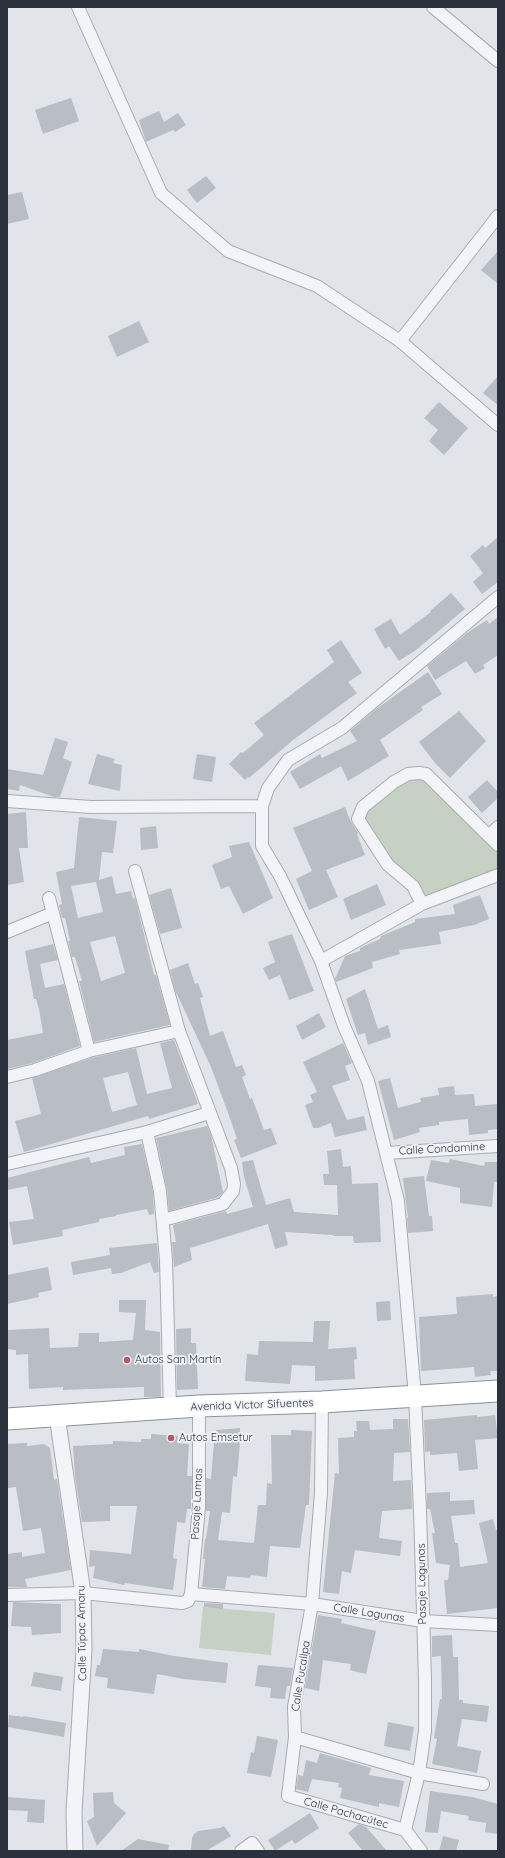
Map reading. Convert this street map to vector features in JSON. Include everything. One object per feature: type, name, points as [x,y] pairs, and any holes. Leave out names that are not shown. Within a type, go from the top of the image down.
[{"type":"highway","name":"Avenida Victor Sifuentes","points":[[7,1419],[199,1406],[322,1402],[498,1391]]},
{"type":"street","points":[[78,7],[161,193],[228,251],[317,286],[400,341],[498,425]]},
{"type":"street","points":[[433,7],[498,61]]},
{"type":"street","points":[[400,341],[498,216]]},
{"type":"street","name":"Pasaje Lagunas","points":[[405,1830],[419,1773],[425,1731],[420,1511],[415,1396],[398,1201],[368,1081],[344,1026],[321,961],[280,876],[262,846],[262,806],[268,788],[288,760],[342,728],[498,597]]},
{"type":"street","points":[[422,904],[413,886],[388,865],[358,819],[363,807],[400,777],[408,774],[426,774],[498,845]]},
{"type":"street","points":[[7,800],[91,806],[262,806]]},
{"type":"street","points":[[489,836],[498,827]]},
{"type":"street","points":[[134,871],[180,1031],[209,1113],[231,1168],[234,1184],[233,1191],[224,1204],[163,1220]]},
{"type":"street","points":[[321,961],[422,904],[498,874]]},
{"type":"street","points":[[49,898],[89,1050]]},
{"type":"street","points":[[7,932],[53,913]]},
{"type":"street","points":[[7,1077],[35,1070],[89,1050],[180,1031]]},
{"type":"street","points":[[7,1164],[147,1132],[209,1113]]},
{"type":"street","points":[[147,1132],[156,1172],[163,1220],[166,1260],[170,1409]]},
{"type":"street","name":"Calle Condamine","points":[[387,1153],[498,1146]]},
{"type":"street","name":"Calle Pucallpa","points":[[288,1796],[295,1737],[294,1707],[312,1604],[322,1494],[322,1402]]},
{"type":"street","name":"Pasaje Lamas","points":[[189,1598],[199,1507],[199,1406]]},
{"type":"street","name":"Calle Túpac Amaru","points":[[57,1416],[83,1593],[84,1650],[74,1812],[75,1851]]},
{"type":"street","points":[[7,1596],[83,1593],[182,1603],[189,1598]]},
{"type":"street","name":"Calle Lagunas","points":[[189,1598],[312,1604],[423,1622],[498,1625]]},
{"type":"street","points":[[295,1737],[419,1773],[483,1784]]},
{"type":"street","name":"Calle Pachacútec","points":[[288,1796],[405,1830]]},
{"type":"street","points":[[405,1830],[421,1851]]},
{"type":"street","points":[[241,1851],[255,1847]]},
{"type":"green space","points":[[419,773],[498,845],[498,875],[422,904],[394,871],[361,811]]},
{"type":"green space","points":[[203,1607],[275,1613],[271,1655],[199,1648]]},
{"type":"building","points":[[71,98],[79,121],[43,134],[35,110]]},
{"type":"building","points":[[159,111],[164,122],[178,113],[186,125],[175,132],[173,130],[146,142],[139,120]]},
{"type":"building","points":[[206,176],[216,188],[197,203],[187,190]]},
{"type":"building","points":[[22,192],[29,219],[7,224],[7,195]]},
{"type":"building","points":[[498,251],[498,284],[481,270]]},
{"type":"building","points":[[139,321],[149,342],[117,357],[108,336]]},
{"type":"building","points":[[498,376],[498,405],[483,393]]},
{"type":"building","points":[[439,402],[468,428],[444,455],[429,441],[438,430],[424,418]]},
{"type":"building","points":[[498,537],[498,582],[482,594],[473,582],[483,573],[470,556],[483,545],[485,548]]},
{"type":"building","points":[[451,593],[465,609],[416,650],[399,661],[389,646],[385,649],[374,629],[391,619],[400,635],[431,612],[430,611]]},
{"type":"building","points":[[498,617],[498,655],[483,665],[485,668],[475,674],[466,661],[435,680],[427,666],[467,633],[487,620],[489,624]]},
{"type":"building","points":[[341,640],[362,673],[348,682],[357,693],[293,740],[245,780],[229,764],[241,752],[243,753],[264,735],[254,723],[334,662],[327,650]]},
{"type":"building","points":[[428,672],[442,694],[421,707],[423,710],[380,740],[389,756],[348,781],[341,766],[300,789],[290,772],[320,754],[322,758],[357,741],[350,731],[376,709]]},
{"type":"building","points":[[459,711],[486,741],[450,778],[435,763],[419,742]]},
{"type":"building","points":[[55,738],[68,742],[63,758],[72,762],[60,797],[54,797],[20,785],[19,791],[7,789],[7,769],[43,775]]},
{"type":"building","points":[[97,754],[115,759],[113,763],[122,765],[120,791],[88,784]]},
{"type":"building","points":[[197,754],[216,757],[212,782],[193,779]]},
{"type":"building","points":[[487,780],[498,792],[498,798],[482,813],[468,797]]},
{"type":"building","points":[[345,807],[350,820],[358,833],[357,834],[365,855],[326,870],[338,897],[309,910],[296,879],[312,871],[293,828]]},
{"type":"building","points":[[26,812],[28,848],[19,848],[24,882],[7,885],[7,814]]},
{"type":"building","points":[[79,817],[117,821],[113,853],[102,852],[99,880],[112,876],[116,894],[131,891],[133,899],[135,898],[154,975],[156,975],[170,1025],[94,1042],[79,981],[82,981],[75,957],[72,957],[65,918],[62,918],[59,905],[62,904],[56,872],[74,868]],"holes":[[[96,882],[103,912],[78,918],[71,886]],[[115,936],[125,973],[101,981],[90,942]]]},
{"type":"building","points":[[156,826],[158,848],[141,850],[140,828]]},
{"type":"building","points":[[249,842],[273,898],[243,914],[229,886],[221,889],[212,865],[232,857],[229,846]]},
{"type":"building","points":[[377,884],[386,905],[351,920],[343,899]]},
{"type":"building","points":[[171,888],[182,928],[160,934],[149,895]]},
{"type":"building","points":[[480,895],[489,919],[474,925],[439,932],[441,944],[399,950],[400,954],[372,962],[373,968],[336,982],[335,979],[345,956],[360,951],[360,948],[380,939],[381,936],[415,922],[415,919],[455,914],[453,905]]},
{"type":"building","points":[[292,934],[314,991],[289,1000],[280,975],[269,980],[263,968],[275,962],[268,942]]},
{"type":"building","points":[[53,944],[58,960],[40,964],[45,988],[64,984],[80,1046],[33,1063],[7,1069],[7,1040],[43,1033],[39,1009],[36,999],[34,999],[25,951]]},
{"type":"building","points":[[188,963],[195,984],[198,983],[203,997],[200,998],[210,1036],[223,1031],[236,1067],[242,1065],[246,1075],[242,1077],[264,1130],[271,1128],[277,1144],[241,1158],[234,1140],[237,1139],[211,1067],[175,990],[170,970]]},
{"type":"building","points":[[365,989],[378,1029],[388,1025],[391,1037],[368,1045],[365,1033],[358,1035],[346,999]]},
{"type":"building","points":[[319,1013],[326,1027],[302,1040],[296,1026]]},
{"type":"building","points":[[174,1040],[198,1104],[149,1119],[148,1116],[24,1152],[15,1121],[41,1114],[32,1078],[91,1058],[136,1048],[147,1094],[172,1088],[160,1043]],"holes":[[[128,1072],[137,1105],[112,1112],[103,1078]]]},
{"type":"building","points":[[343,1043],[352,1063],[345,1066],[350,1080],[332,1086],[347,1120],[364,1116],[367,1130],[335,1137],[331,1123],[318,1128],[313,1128],[305,1105],[313,1102],[310,1095],[317,1092],[303,1062]]},
{"type":"building","points":[[390,1078],[398,1108],[421,1102],[420,1098],[439,1095],[438,1088],[454,1086],[455,1095],[474,1094],[475,1106],[498,1104],[498,1129],[488,1130],[488,1133],[469,1135],[468,1119],[439,1122],[439,1125],[419,1128],[420,1132],[394,1140],[378,1081]]},
{"type":"building","points":[[207,1126],[211,1135],[223,1192],[219,1197],[169,1211],[167,1189],[156,1138]]},
{"type":"building","points":[[142,1144],[153,1192],[154,1214],[149,1215],[147,1209],[116,1215],[99,1219],[99,1222],[62,1230],[63,1236],[13,1245],[9,1222],[34,1219],[27,1186],[7,1190],[7,1178],[89,1157],[91,1163],[125,1155],[124,1147]]},
{"type":"building","points":[[341,1149],[343,1167],[351,1166],[352,1184],[378,1183],[381,1242],[354,1243],[353,1236],[285,1232],[288,1245],[275,1249],[268,1224],[190,1248],[192,1260],[174,1267],[172,1242],[176,1242],[173,1225],[226,1211],[227,1214],[253,1207],[244,1177],[242,1162],[253,1160],[266,1205],[290,1198],[294,1212],[338,1215],[337,1185],[324,1185],[323,1174],[329,1174],[327,1151]]},
{"type":"building","points":[[450,1159],[484,1166],[485,1162],[498,1162],[498,1182],[494,1182],[492,1207],[460,1203],[460,1188],[426,1181],[431,1160],[449,1163]]},
{"type":"building","points":[[424,1176],[429,1216],[432,1216],[433,1231],[408,1233],[408,1218],[403,1178]]},
{"type":"building","points":[[157,1243],[159,1272],[154,1273],[150,1262],[121,1273],[112,1274],[111,1268],[73,1275],[71,1262],[110,1255],[109,1248]]},
{"type":"building","points":[[48,1267],[52,1290],[38,1293],[39,1297],[7,1304],[7,1275]]},
{"type":"building","points":[[493,1294],[493,1297],[497,1296],[498,1371],[490,1371],[491,1375],[475,1377],[474,1367],[421,1371],[419,1317],[457,1314],[456,1297]]},
{"type":"building","points":[[119,1300],[146,1300],[145,1330],[160,1332],[161,1397],[144,1397],[144,1387],[63,1390],[63,1387],[29,1389],[28,1354],[16,1355],[16,1350],[7,1349],[7,1330],[49,1328],[50,1348],[78,1347],[79,1333],[99,1333],[99,1342],[133,1340],[136,1313],[119,1312]]},
{"type":"building","points":[[390,1301],[391,1320],[377,1321],[376,1302]]},
{"type":"building","points":[[314,1321],[330,1321],[328,1349],[356,1347],[357,1359],[354,1360],[355,1379],[315,1381],[315,1366],[292,1365],[290,1384],[245,1381],[247,1354],[258,1355],[259,1341],[313,1342]]},
{"type":"building","points":[[191,1328],[191,1343],[196,1343],[198,1389],[177,1390],[176,1329]]},
{"type":"building","points":[[477,1415],[477,1417],[495,1415],[498,1438],[475,1440],[478,1469],[459,1471],[457,1453],[430,1455],[430,1451],[425,1452],[424,1420]]},
{"type":"building","points":[[393,1419],[408,1419],[410,1452],[394,1453],[393,1481],[411,1480],[412,1509],[382,1511],[379,1538],[402,1541],[400,1556],[355,1550],[351,1573],[342,1571],[339,1594],[323,1592],[335,1473],[339,1474],[338,1438],[354,1437],[354,1431],[357,1431],[356,1421],[369,1421],[370,1430],[393,1429]]},
{"type":"building","points":[[240,1428],[237,1477],[233,1476],[230,1513],[222,1512],[218,1540],[254,1543],[258,1505],[266,1505],[267,1483],[272,1484],[271,1435],[291,1435],[291,1430],[312,1431],[309,1505],[306,1505],[300,1548],[270,1546],[267,1577],[251,1575],[250,1578],[227,1576],[225,1589],[202,1587],[205,1559],[203,1559],[205,1539],[210,1511],[206,1511],[206,1478],[211,1479],[214,1443],[216,1443],[216,1430]]},
{"type":"building","points":[[151,1434],[178,1436],[177,1443],[189,1444],[187,1476],[192,1476],[191,1509],[187,1509],[185,1523],[177,1522],[173,1558],[177,1559],[173,1590],[125,1583],[124,1585],[93,1578],[95,1566],[89,1567],[90,1550],[131,1554],[137,1506],[110,1506],[110,1521],[82,1522],[75,1476],[73,1446],[113,1444],[113,1441],[141,1442],[141,1439],[151,1439]]},
{"type":"building","points":[[27,1443],[27,1446],[44,1444],[50,1448],[54,1480],[57,1479],[71,1570],[25,1579],[27,1587],[7,1587],[7,1554],[22,1552],[22,1557],[45,1553],[41,1528],[23,1531],[16,1487],[7,1488],[7,1444]]},
{"type":"building","points":[[450,1492],[450,1501],[474,1500],[475,1514],[451,1516],[455,1543],[458,1543],[460,1567],[488,1563],[479,1523],[493,1519],[496,1530],[498,1530],[498,1608],[447,1614],[444,1580],[448,1580],[450,1565],[436,1563],[432,1533],[435,1533],[430,1509],[427,1509],[427,1493]]},
{"type":"building","points":[[13,1602],[61,1604],[61,1633],[32,1635],[31,1627],[11,1626]]},
{"type":"building","points":[[204,1603],[223,1604],[223,1609],[204,1607]]},
{"type":"building","points":[[318,1615],[342,1619],[341,1623],[376,1631],[366,1674],[350,1670],[351,1664],[323,1660],[319,1691],[305,1688]]},
{"type":"building","points":[[452,1635],[453,1657],[458,1657],[459,1700],[463,1700],[463,1703],[489,1706],[487,1722],[462,1719],[457,1746],[481,1751],[477,1773],[432,1764],[437,1739],[434,1738],[440,1699],[442,1699],[441,1656],[432,1657],[432,1636]]},
{"type":"building","points":[[103,1649],[139,1652],[139,1649],[174,1656],[228,1663],[226,1683],[184,1679],[157,1674],[154,1694],[107,1688],[108,1678],[95,1676],[97,1665],[100,1665]]},
{"type":"building","points":[[258,1665],[293,1668],[290,1686],[287,1686],[285,1699],[270,1698],[271,1688],[255,1686]]},
{"type":"building","points":[[34,1672],[63,1677],[61,1691],[31,1686]]},
{"type":"building","points":[[9,1715],[66,1723],[64,1737],[8,1727]]},
{"type":"building","points":[[388,1722],[414,1727],[410,1751],[384,1746]]},
{"type":"building","points":[[257,1736],[278,1740],[271,1777],[247,1773],[251,1752],[254,1753]]},
{"type":"building","points":[[320,1753],[371,1768],[369,1775],[404,1781],[399,1807],[379,1803],[379,1807],[340,1798],[342,1788],[338,1787],[339,1783],[312,1779],[308,1792],[296,1789],[298,1775],[303,1776],[306,1760],[317,1763]]},
{"type":"building","points":[[430,1791],[472,1797],[498,1804],[498,1834],[485,1832],[486,1823],[468,1820],[469,1816],[441,1811],[438,1833],[425,1832]]},
{"type":"building","points":[[113,1792],[114,1803],[126,1813],[97,1846],[87,1821],[94,1817],[93,1793]]},
{"type":"building","points":[[7,1797],[45,1800],[44,1823],[27,1822],[28,1811],[7,1810]]},
{"type":"building","points":[[310,1813],[319,1828],[295,1844],[292,1840],[275,1851],[268,1840]]},
{"type":"building","points":[[359,1824],[366,1827],[387,1851],[363,1851],[348,1833]]},
{"type":"building","points":[[224,1826],[231,1836],[206,1851],[191,1851],[192,1838],[194,1834],[198,1831],[220,1828]]},
{"type":"building","points":[[443,1836],[459,1840],[456,1851],[439,1851]]},
{"type":"building","points":[[138,1839],[169,1845],[168,1851],[121,1851]]},
{"type":"place","name":"Autos San Martín","points":[[127,1360]]},
{"type":"place","name":"Autos Emsetur","points":[[171,1438]]}]
